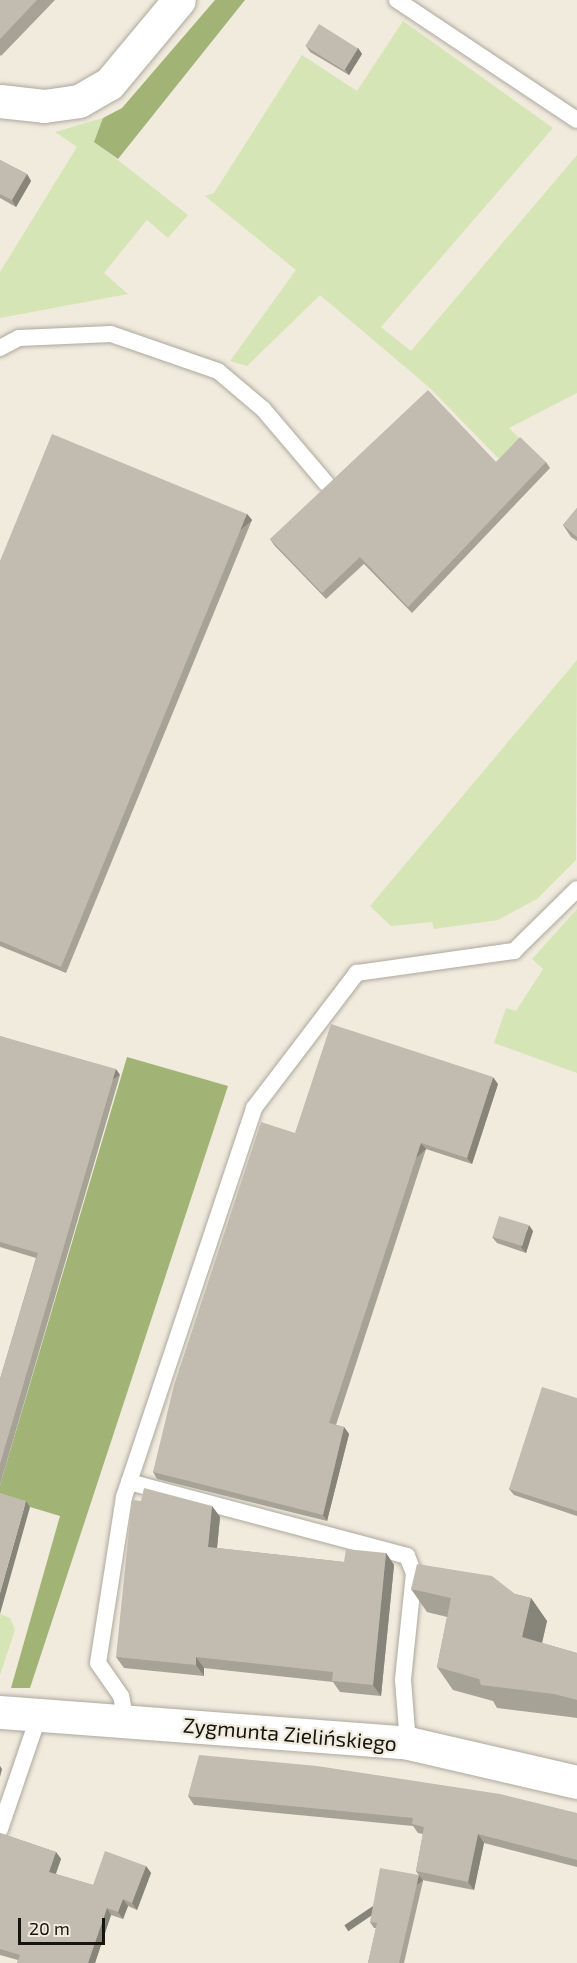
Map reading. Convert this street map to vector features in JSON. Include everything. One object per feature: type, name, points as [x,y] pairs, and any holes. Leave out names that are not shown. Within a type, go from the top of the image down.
[{"type":"street","points":[[0,101],[44,106],[79,101],[109,84],[179,0]]},
{"type":"street","name":"Zygmunta Zielińskiego","points":[[0,1712],[408,1743],[577,1782]]},
{"type":"lane","points":[[397,0],[577,120]]},
{"type":"lane","points":[[0,348],[19,338],[111,334],[208,367],[263,409],[326,483]]},
{"type":"lane","points":[[126,1721],[121,1696],[98,1663],[129,1482],[254,1108],[357,973],[514,951],[577,889]]},
{"type":"lane","points":[[129,1482],[407,1556],[414,1573],[403,1680],[408,1743]]},
{"type":"lane","points":[[0,1829],[39,1715]]},
{"type":"green space","points":[[215,0],[245,0],[118,159],[94,142],[103,118],[122,108]]},
{"type":"green space","points":[[403,21],[553,128],[381,327],[411,351],[577,155],[577,393],[509,428],[520,439],[499,459],[430,388],[320,295],[247,366],[230,361],[296,270],[205,196],[214,193],[302,55],[357,91]]},
{"type":"green space","points":[[103,118],[95,142],[188,215],[168,238],[147,220],[104,273],[128,294],[0,318],[0,272],[77,147],[55,132]]},
{"type":"green space","points":[[577,660],[576,860],[537,899],[498,920],[434,929],[432,922],[391,926],[370,906]]},
{"type":"green space","points":[[577,909],[577,1073],[494,1043],[506,1008],[516,1011],[543,969],[532,959]]},
{"type":"green space","points":[[127,1057],[228,1086],[30,1688],[11,1688],[60,1516],[0,1498],[0,1485]]},
{"type":"green space","points":[[0,1614],[10,1618],[15,1630],[0,1675]]},
{"type":"building","points":[[0,0],[37,0],[0,39]]},
{"type":"building","points":[[319,24],[358,48],[344,70],[305,46]]},
{"type":"building","points":[[0,160],[27,174],[12,200],[0,194]]},
{"type":"building","points":[[428,390],[496,462],[520,437],[546,462],[408,607],[360,557],[322,593],[270,539]]},
{"type":"building","points":[[52,434],[247,514],[61,967],[0,941],[0,561]]},
{"type":"building","points":[[577,508],[577,537],[563,525]]},
{"type":"building","points":[[331,1024],[493,1077],[467,1158],[421,1143],[329,1423],[344,1427],[323,1515],[153,1472],[174,1385],[261,1122],[295,1133]]},
{"type":"building","points":[[0,1036],[116,1069],[0,1464],[0,1379],[38,1253],[0,1242]]},
{"type":"building","points":[[499,1216],[529,1225],[522,1246],[493,1237]]},
{"type":"building","points":[[542,1387],[577,1398],[577,1511],[509,1489]]},
{"type":"building","points":[[144,1488],[212,1506],[208,1547],[344,1562],[346,1549],[386,1553],[373,1685],[332,1681],[333,1672],[196,1657],[196,1665],[116,1657],[132,1500],[141,1501]]},
{"type":"building","points":[[0,1493],[26,1501],[0,1593]]},
{"type":"building","points":[[417,1564],[492,1576],[515,1594],[531,1598],[522,1637],[577,1653],[577,1700],[554,1694],[481,1685],[479,1679],[437,1667],[451,1598],[411,1589]]},
{"type":"building","points":[[199,1755],[317,1766],[500,1794],[577,1813],[577,1860],[478,1834],[468,1882],[416,1871],[424,1827],[412,1824],[413,1818],[188,1796]]},
{"type":"building","points":[[0,1833],[56,1852],[49,1872],[93,1885],[105,1851],[146,1866],[132,1903],[123,1899],[118,1912],[107,1908],[88,1963],[17,1963],[20,1955],[0,1949]]},
{"type":"building","points":[[380,1868],[419,1875],[399,1963],[368,1963],[377,1923],[370,1922]]}]
